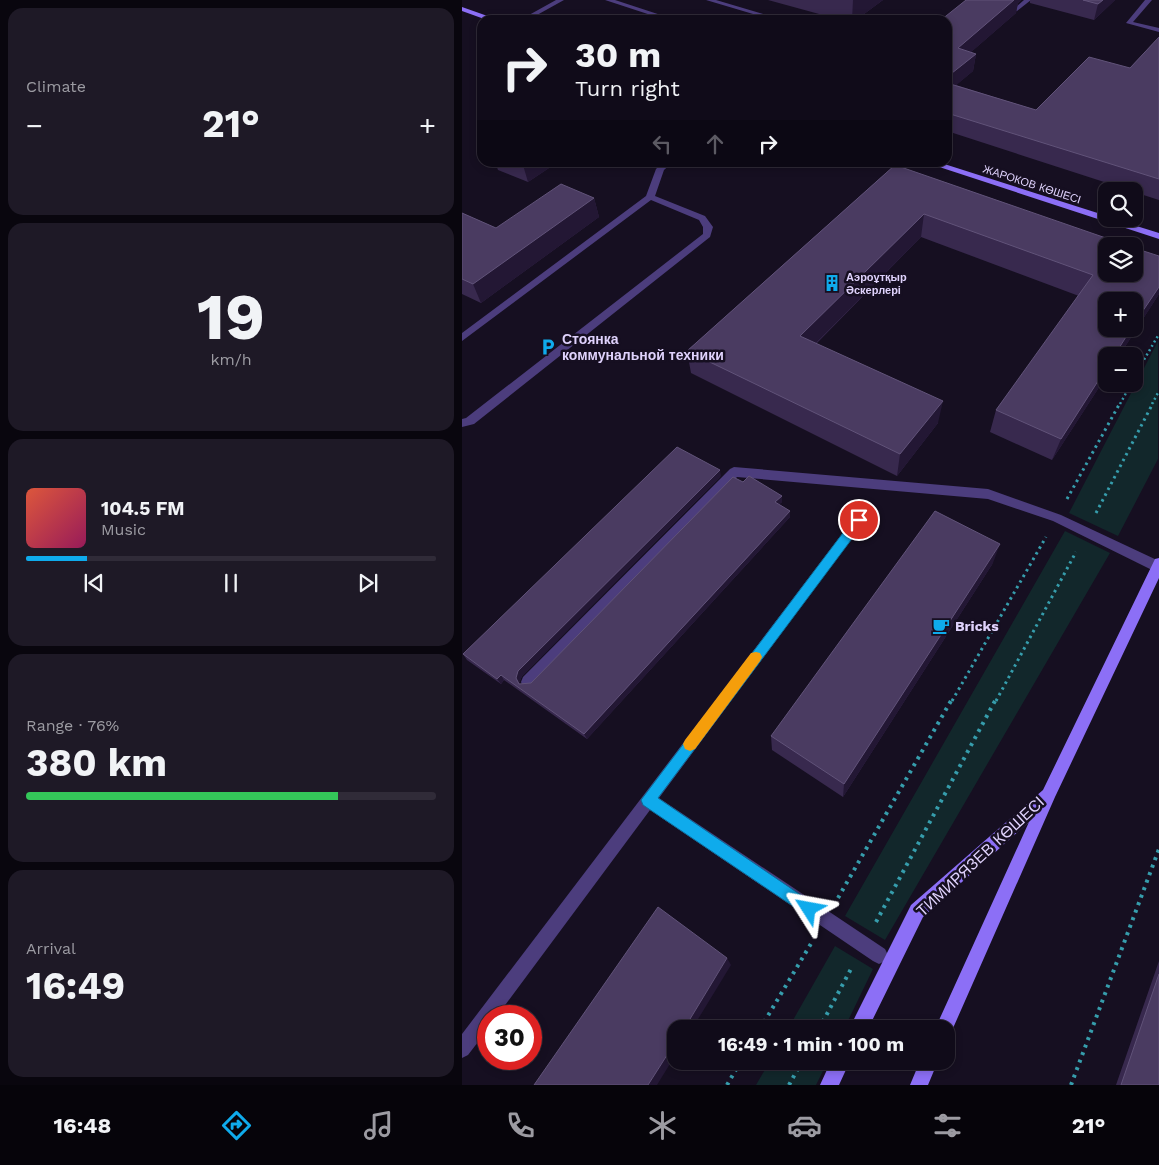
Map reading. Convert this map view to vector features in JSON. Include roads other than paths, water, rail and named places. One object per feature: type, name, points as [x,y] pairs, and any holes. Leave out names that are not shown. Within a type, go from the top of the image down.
[{"type":"street","points":[[532,15],[561,0]]},
{"type":"street","points":[[608,0],[657,15]]},
{"type":"street","points":[[709,0],[762,15]]},
{"type":"street","points":[[980,0],[1018,9],[1028,0]]},
{"type":"street","points":[[1149,0],[1129,23],[1158,30]]},
{"type":"street","points":[[462,9],[479,15]]},
{"type":"street","points":[[462,338],[650,197],[660,169],[663,167]]},
{"type":"street","name":"ЖАРОКОВ КӨШЕСІ","points":[[943,167],[1158,236]]},
{"type":"street","points":[[462,423],[470,421],[707,235],[708,227],[702,218],[650,197]]},
{"type":"street","points":[[1138,230],[1158,231]]},
{"type":"street","points":[[528,682],[734,472],[988,494],[1057,518],[1158,565]]},
{"type":"street","points":[[462,1049],[859,520]]},
{"type":"street","name":"ТИМИРЯЗЕВ КӨШЕСІ","points":[[948,1020],[1050,792],[1158,565]]},
{"type":"street","name":"ТИМИРЯЗЕВ КӨШЕСІ","points":[[862,1020],[917,911],[1050,792]]},
{"type":"street","points":[[648,800],[879,955]]},
{"type":"street","points":[[829,1085],[836,1070]]},
{"type":"street","points":[[918,1085],[925,1070]]},
{"type":"place","name":"Аэроұтқыр Әскерлері","points":[[832,283]]},
{"type":"place","name":"Стоянка коммунальной техники","points":[[548,347]]},
{"type":"place","name":"Bricks","points":[[941,626]]}]
